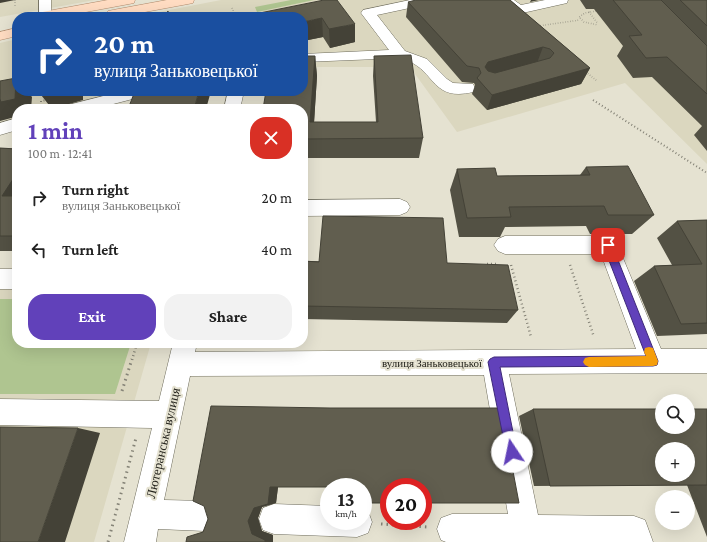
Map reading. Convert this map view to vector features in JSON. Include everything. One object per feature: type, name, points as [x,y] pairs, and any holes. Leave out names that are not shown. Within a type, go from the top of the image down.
[{"type":"main road","points":[[63,12],[129,0]]},
{"type":"main road","points":[[124,12],[188,0]]},
{"type":"main road","points":[[0,24],[12,22]]},
{"type":"main road","points":[[0,36],[12,33]]},
{"type":"street","points":[[42,12],[45,0]]},
{"type":"street","points":[[400,55],[368,13],[428,0]]},
{"type":"street","points":[[506,0],[518,10],[562,0]]},
{"type":"street","points":[[308,58],[400,55],[413,57],[421,61],[437,79],[447,87],[459,89],[467,88]]},
{"type":"street","points":[[93,104],[123,96]]},
{"type":"street","points":[[0,129],[12,125]]},
{"type":"street","points":[[308,208],[400,207]]},
{"type":"street","points":[[506,258],[563,245],[608,245],[653,361]]},
{"type":"street","points":[[0,279],[12,279]]},
{"type":"street","name":"вулиця Заньковецької","points":[[183,354],[494,362],[707,361]]},
{"type":"street","name":"Лютеранська вулиця","points":[[143,528],[183,354]]},
{"type":"street","points":[[494,362],[526,530]]},
{"type":"street","points":[[0,412],[169,415]]},
{"type":"street","points":[[143,528],[205,516]]},
{"type":"street","points":[[274,519],[320,521]]},
{"type":"street","points":[[452,529],[634,531],[637,542]]},
{"type":"path","points":[[15,0],[15,7]]},
{"type":"path","points":[[232,8],[234,12]]},
{"type":"path","points":[[580,20],[578,17],[580,15],[596,11]]},
{"type":"path","points":[[541,31],[536,26],[580,20],[587,23],[598,24],[589,12]]},
{"type":"path","points":[[593,18],[601,18]]},
{"type":"path","points":[[582,68],[597,81]]},
{"type":"path","points":[[41,104],[41,101],[52,99]]},
{"type":"path","points":[[593,100],[707,173]]},
{"type":"path","points":[[563,245],[594,337]]},
{"type":"path","points":[[479,264],[506,258],[531,337]]},
{"type":"path","points":[[115,414],[135,348]]},
{"type":"path","points":[[108,542],[142,415]]},
{"type":"path","points":[[372,523],[452,529]]},
{"type":"shaded area","points":[[0,0],[95,0],[28,12],[12,12],[12,15],[0,17]]},
{"type":"shaded area","points":[[221,0],[707,0],[707,164],[625,83],[457,132],[410,67],[308,67],[308,12],[159,12]]},
{"type":"shaded area","points":[[12,40],[12,96],[132,96],[102,104],[12,104],[12,128],[0,131],[0,43]]},
{"type":"shaded area","points":[[0,284],[12,284],[12,348],[150,348],[94,542],[0,542]]},
{"type":"green space","points":[[291,0],[314,0],[257,12],[255,7]]},
{"type":"green space","points":[[0,299],[12,299],[12,348],[129,348],[115,394],[0,394]]},
{"type":"building","points":[[324,0],[337,0],[355,24],[329,29],[322,18],[308,21],[308,12],[265,12]]},
{"type":"building","points":[[416,0],[510,0],[590,68],[492,95],[477,78],[481,73],[479,68],[467,66],[408,2]],"holes":[[[543,47],[550,49],[554,53],[550,58],[495,73],[488,71],[485,67],[488,62]]]},
{"type":"building","points":[[613,0],[661,0],[707,46],[707,94],[667,57],[646,58],[629,36],[642,35]]},
{"type":"building","points":[[680,0],[707,0],[707,26]]},
{"type":"building","points":[[411,55],[423,138],[308,139],[308,104],[264,104],[265,96],[308,96],[308,56],[315,56],[310,122],[378,122],[374,56]]},
{"type":"building","points":[[12,79],[12,96],[15,96],[15,99],[1,102],[0,81]]},
{"type":"building","points":[[133,96],[198,96],[195,104],[130,104]]},
{"type":"building","points":[[0,148],[12,149],[12,181],[2,196],[12,196],[12,236],[0,236]]},
{"type":"building","points":[[628,166],[654,215],[608,215],[604,206],[509,207],[511,217],[467,218],[457,169],[495,168],[497,176],[590,175],[586,167]]},
{"type":"building","points":[[323,216],[443,218],[447,263],[508,265],[518,310],[308,306],[308,261],[319,262]]},
{"type":"building","points":[[707,220],[707,323],[681,324],[654,266],[702,264],[677,221]]},
{"type":"building","points":[[211,406],[501,408],[519,503],[432,503],[432,478],[380,478],[380,503],[372,503],[372,478],[320,478],[320,487],[270,487],[268,504],[254,508],[248,521],[252,534],[265,540],[265,542],[186,542],[187,537],[203,532],[208,519],[204,506],[193,501]]},
{"type":"building","points":[[533,409],[655,409],[655,434],[695,434],[695,409],[707,409],[707,485],[550,486]]},
{"type":"building","points":[[0,427],[78,428],[38,542],[0,542]]},
{"type":"slow traffic","points":[[589,362],[653,361],[649,352]]},
{"type":"route","points":[[512,452],[494,362],[653,361],[608,245]]}]
